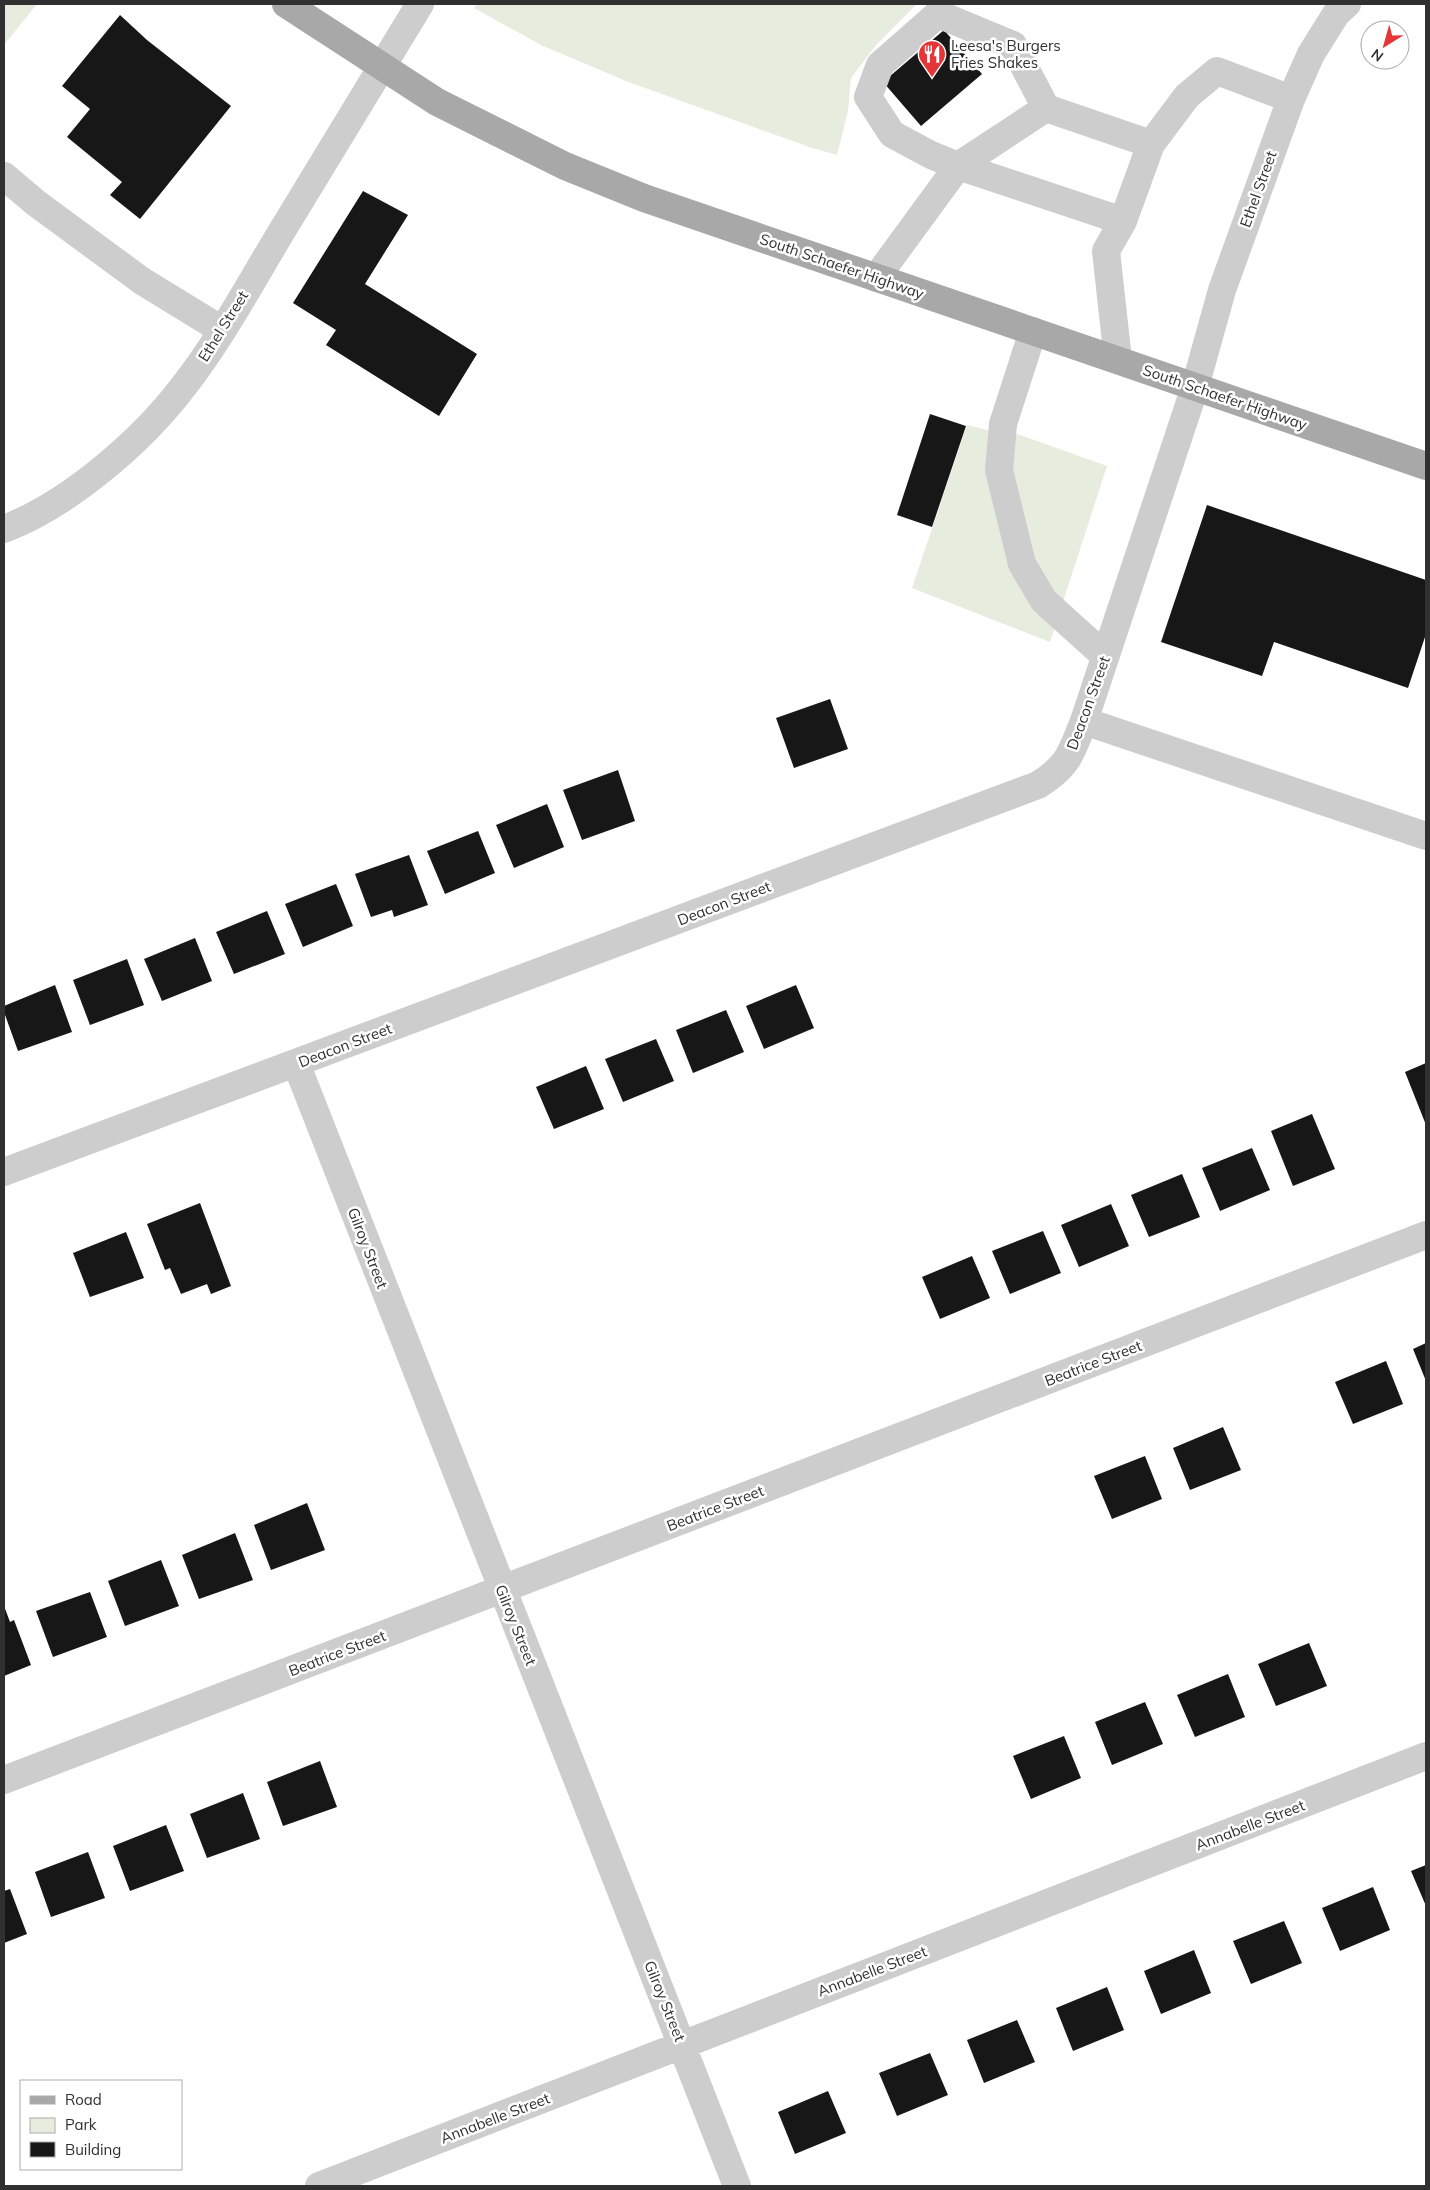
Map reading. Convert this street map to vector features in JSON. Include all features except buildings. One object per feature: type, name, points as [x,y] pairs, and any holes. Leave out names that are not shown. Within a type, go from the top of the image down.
[{"type":"main road","name":"South Schaefer Highway","points":[[286,4],[436,102],[565,166],[644,198],[1426,466]]},
{"type":"street","name":"Ethel Street","points":[[4,529],[51,505],[84,484],[134,441],[183,388],[222,330],[420,4]]},
{"type":"street","name":"Ethel Street","points":[[1195,387],[1222,290],[1291,99],[1311,54],[1336,14],[1347,4]]},
{"type":"street","points":[[1123,221],[958,166],[931,155],[892,134],[868,97],[880,65],[938,14],[1013,45],[1046,108],[1150,144]]},
{"type":"street","points":[[1118,360],[1106,251],[1123,221],[1150,144],[1187,96],[1217,71],[1291,99]]},
{"type":"street","points":[[876,278],[958,166],[1046,108]]},
{"type":"street","points":[[4,176],[142,281],[222,330]]},
{"type":"street","points":[[1033,331],[1003,424],[999,470],[1022,564],[1044,601],[1105,656]]},
{"type":"street","name":"Deacon Street","points":[[4,1172],[1038,785],[1055,775],[1068,761],[1084,721],[1195,387]]},
{"type":"street","points":[[1084,721],[1426,836]]},
{"type":"street","name":"Gilroy Street","points":[[296,1063],[737,2186]]},
{"type":"street","name":"Beatrice Street","points":[[4,1780],[1426,1235]]},
{"type":"street","name":"Annabelle Street","points":[[318,2186],[1426,1756]]},
{"type":"green space","points":[[4,4],[37,4],[4,45]]},
{"type":"green space","points":[[477,4],[917,4],[877,44],[851,78],[848,111],[837,155],[812,148],[626,81],[541,45],[474,8]]},
{"type":"green space","points":[[967,425],[991,431],[992,425],[1107,466],[1050,642],[912,588]]},
{"type":"place","name":"Leesa's Burgers Fries Shakes","points":[[932,78]]}]
